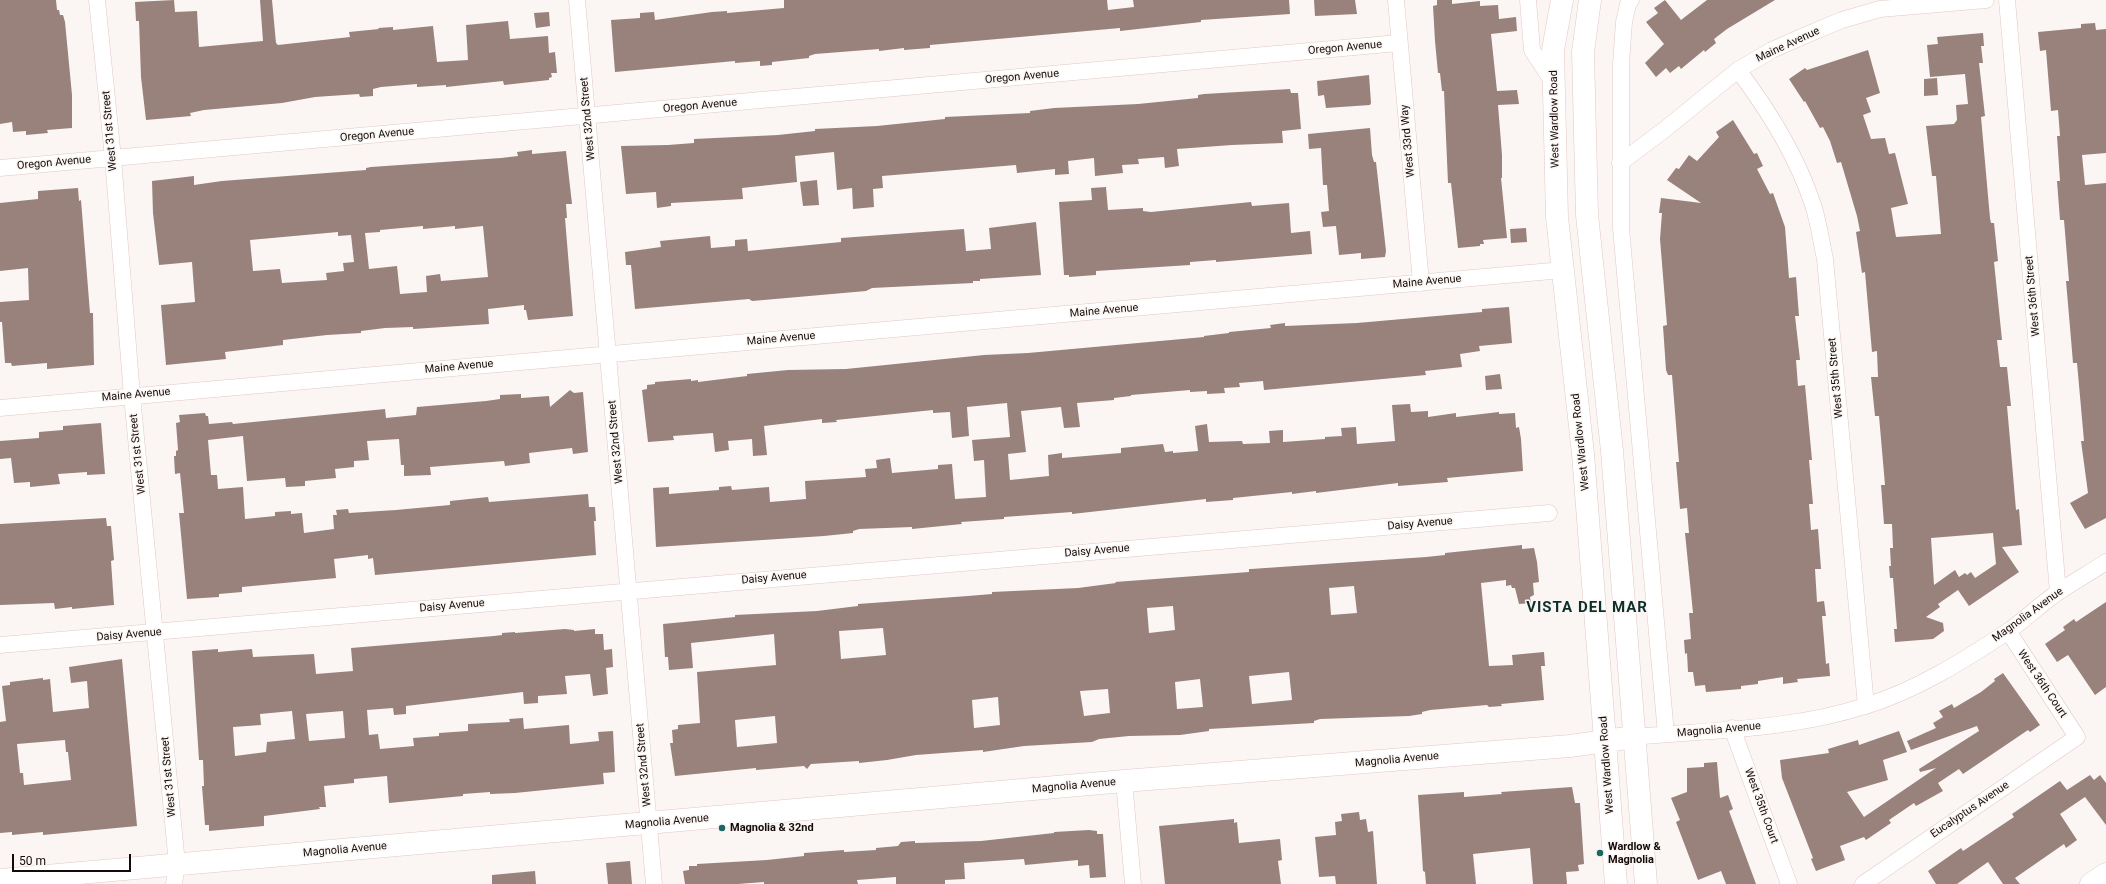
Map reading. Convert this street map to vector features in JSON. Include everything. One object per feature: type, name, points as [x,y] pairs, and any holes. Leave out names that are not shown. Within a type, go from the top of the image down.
[{"type":"main road","name":"West Wardlow Road","points":[[1562,0],[1553,50],[1557,217],[1583,454],[1616,884]]},
{"type":"main road","points":[[1590,0],[1583,52],[1587,215],[1612,451],[1646,884]]},
{"type":"main road","name":"Magnolia Avenue","points":[[0,880],[176,874],[649,823],[1124,781],[1605,742],[1634,737]]},
{"type":"main road","points":[[2092,884],[2106,874]]},
{"type":"street","name":"West 31st Street","points":[[98,0],[113,158],[132,396],[156,633],[176,874]]},
{"type":"street","name":"West 32nd Street","points":[[577,0],[654,884]]},
{"type":"street","name":"West 33rd Way","points":[[1396,0],[1421,283]]},
{"type":"street","points":[[1528,0],[1532,50],[1554,85]]},
{"type":"street","name":"Maine Avenue","points":[[1620,163],[1664,130],[1738,70],[1772,50],[1842,20],[1880,10],[1986,0]]},
{"type":"street","name":"West 36th Street","points":[[2007,0],[2058,592]]},
{"type":"street","points":[[1629,2],[1624,22],[1622,57],[1620,163],[1621,228],[1666,734]]},
{"type":"street","name":"Oregon Avenue","points":[[0,168],[587,117],[1399,43]]},
{"type":"street","name":"West 35th Street","points":[[1738,70],[1766,108],[1792,155],[1813,205],[1825,259],[1866,706]]},
{"type":"street","name":"Maine Avenue","points":[[0,408],[1563,270]]},
{"type":"street","name":"Daisy Avenue","points":[[0,645],[156,633],[629,590],[1549,513]]},
{"type":"street","name":"Magnolia Avenue","points":[[1634,737],[1778,724],[1825,717],[1866,706],[1910,687],[1945,669],[2008,631],[2058,592],[2106,562]]},
{"type":"street","name":"West 36th Court","points":[[2008,631],[2077,737]]},
{"type":"street","name":"West 35th Court","points":[[1732,728],[1789,884]]},
{"type":"street","name":"Eucalyptus Avenue","points":[[1863,884],[2077,737]]},
{"type":"street","points":[[1124,781],[1133,884]]},
{"type":"building","points":[[0,0],[56,0],[57,10],[59,10],[60,15],[63,15],[65,22],[72,95],[72,128],[47,130],[48,133],[26,135],[26,131],[13,132],[12,122],[0,124]]},
{"type":"building","points":[[174,0],[175,12],[197,11],[199,47],[263,41],[260,0],[272,0],[276,43],[278,45],[350,37],[349,32],[379,29],[378,28],[393,27],[393,30],[433,26],[437,62],[468,60],[466,25],[508,21],[510,39],[548,36],[549,53],[555,52],[557,73],[551,73],[552,77],[549,78],[549,80],[504,85],[503,81],[446,87],[446,85],[417,87],[417,84],[381,87],[373,89],[373,96],[360,97],[359,94],[315,97],[282,103],[204,110],[190,113],[191,116],[146,120],[141,77],[139,21],[136,21],[135,2]]},
{"type":"building","points":[[784,0],[1107,0],[1108,10],[1134,7],[1133,0],[1289,0],[1290,14],[1201,20],[1201,22],[1120,31],[1120,28],[930,45],[930,48],[904,50],[904,48],[879,51],[879,49],[815,54],[809,56],[809,58],[772,62],[772,65],[760,66],[760,61],[735,63],[735,61],[615,72],[611,20],[640,18],[640,13],[654,12],[655,20],[712,12],[727,11],[727,13],[784,8]]},
{"type":"building","points":[[1314,0],[1355,0],[1357,14],[1315,16]]},
{"type":"building","points":[[1437,0],[1452,0],[1452,4],[1480,1],[1480,6],[1498,5],[1499,19],[1516,17],[1517,31],[1491,34],[1497,91],[1517,90],[1519,104],[1498,105],[1502,155],[1501,178],[1507,238],[1483,240],[1484,244],[1480,244],[1480,246],[1458,248],[1451,183],[1448,183],[1444,91],[1442,91],[1440,73],[1438,73],[1435,41],[1433,6],[1437,5]]},
{"type":"building","points":[[1665,0],[1681,20],[1707,0],[1775,0],[1727,29],[1714,39],[1716,43],[1705,52],[1704,50],[1681,69],[1679,66],[1670,73],[1666,68],[1656,77],[1645,63],[1664,44],[1646,22],[1658,13],[1654,8]]},
{"type":"building","points":[[549,12],[550,26],[536,28],[534,13]]},
{"type":"building","points":[[2095,23],[2096,30],[2106,29],[2106,153],[2082,155],[2085,185],[2106,183],[2106,518],[2085,529],[2070,503],[2088,493],[2081,441],[2084,441],[2077,363],[2073,363],[2066,281],[2069,281],[2064,220],[2060,220],[2057,181],[2060,181],[2057,136],[2060,136],[2058,110],[2051,111],[2046,50],[2040,51],[2038,32],[2081,28],[2081,24]]},
{"type":"building","points":[[1983,33],[1984,46],[1981,46],[1983,63],[1979,63],[1985,116],[1981,117],[1990,218],[1991,223],[1994,223],[1998,261],[1994,262],[2002,340],[1997,340],[2000,367],[2007,367],[2011,406],[2007,406],[2016,510],[2019,509],[2022,545],[2002,547],[2019,572],[1969,606],[1958,590],[1938,604],[1940,607],[1926,617],[1943,623],[1944,631],[1933,639],[1895,642],[1894,629],[1897,629],[1893,578],[1890,578],[1889,566],[1891,566],[1890,548],[1893,548],[1892,524],[1884,524],[1881,485],[1885,485],[1879,416],[1875,416],[1871,377],[1878,377],[1877,351],[1872,352],[1865,272],[1862,273],[1856,232],[1860,231],[1841,162],[1837,163],[1830,141],[1823,127],[1820,128],[1805,101],[1804,102],[1789,79],[1805,68],[1807,70],[1868,50],[1880,93],[1866,98],[1871,112],[1863,115],[1871,139],[1885,138],[1889,154],[1895,153],[1908,204],[1891,208],[1896,237],[1941,234],[1936,176],[1932,176],[1926,126],[1954,124],[1957,120],[1956,105],[1968,104],[1965,74],[1930,77],[1927,45],[1938,44],[1937,37]],"holes":[[[1993,533],[1996,564],[1975,578],[1971,572],[1967,575],[1965,573],[1959,577],[1955,570],[1934,585],[1931,538]]]},
{"type":"building","points":[[1369,75],[1370,105],[1326,108],[1324,95],[1318,96],[1317,81]]},
{"type":"building","points":[[1937,78],[1938,95],[1924,96],[1924,79]]},
{"type":"building","points":[[1290,89],[1291,93],[1298,93],[1301,129],[1282,131],[1283,143],[1177,149],[1179,166],[1165,168],[1164,157],[1138,159],[1139,164],[1122,165],[1123,173],[1095,176],[1094,158],[1068,161],[1069,174],[1055,175],[1055,169],[1017,173],[1016,165],[882,176],[883,188],[873,189],[874,207],[853,209],[852,188],[837,190],[834,152],[795,156],[797,182],[742,188],[743,199],[671,203],[671,206],[657,208],[656,192],[626,194],[621,146],[694,143],[694,139],[778,135],[815,131],[815,129],[877,126],[945,119],[945,117],[1030,113],[1030,111],[1054,108],[1138,104],[1198,98],[1198,95],[1204,94]]},
{"type":"building","points":[[1733,120],[1754,154],[1757,153],[1763,166],[1757,169],[1770,194],[1773,193],[1785,227],[1789,278],[1796,277],[1799,316],[1795,316],[1800,360],[1796,360],[1798,386],[1805,385],[1812,460],[1809,460],[1813,504],[1809,504],[1811,530],[1818,529],[1821,569],[1815,569],[1817,602],[1824,601],[1826,616],[1822,616],[1826,664],[1829,663],[1830,676],[1797,679],[1798,682],[1783,684],[1783,677],[1758,681],[1758,684],[1741,686],[1741,689],[1706,692],[1705,685],[1695,686],[1693,672],[1688,672],[1687,653],[1685,654],[1684,640],[1691,639],[1689,613],[1693,613],[1685,533],[1689,533],[1687,508],[1680,509],[1676,462],[1679,462],[1672,375],[1668,375],[1666,370],[1663,326],[1667,325],[1660,239],[1662,213],[1659,213],[1661,198],[1701,203],[1667,180],[1676,168],[1679,169],[1689,155],[1697,161],[1719,137],[1716,132]]},
{"type":"building","points":[[1370,128],[1372,155],[1374,162],[1376,162],[1386,251],[1385,257],[1361,259],[1361,253],[1339,255],[1336,226],[1323,227],[1321,212],[1329,211],[1327,185],[1323,185],[1321,148],[1309,149],[1308,134]]},
{"type":"building","points":[[532,150],[532,154],[566,151],[572,204],[566,204],[567,218],[565,218],[573,316],[528,320],[526,310],[524,310],[524,305],[488,309],[489,324],[413,329],[413,327],[385,328],[361,331],[361,333],[283,340],[283,345],[225,352],[226,359],[166,365],[161,305],[195,302],[192,262],[159,265],[153,213],[152,181],[194,176],[194,185],[222,181],[366,170],[366,168],[371,167],[501,158],[518,156],[517,152]],"holes":[[[423,226],[423,229],[455,226],[455,229],[483,226],[488,277],[441,281],[440,274],[426,276],[427,292],[400,294],[397,266],[369,269],[365,233]],[[338,232],[338,236],[351,235],[354,262],[343,263],[344,271],[326,273],[327,280],[282,283],[280,269],[253,271],[250,240]]]},
{"type":"building","points":[[817,180],[819,205],[803,206],[800,182]]},
{"type":"building","points":[[1106,187],[1108,210],[1143,208],[1143,211],[1151,212],[1251,202],[1252,206],[1289,203],[1291,233],[1310,231],[1312,254],[1216,262],[1216,260],[1190,262],[1190,265],[1096,271],[1096,275],[1069,277],[1069,275],[1064,275],[1059,202],[1092,200],[1091,188]]},
{"type":"building","points":[[78,188],[79,201],[81,200],[90,313],[93,313],[94,365],[47,369],[47,363],[12,366],[11,363],[5,363],[2,322],[0,322],[0,302],[29,300],[28,268],[0,271],[0,203],[38,199],[38,191]]},
{"type":"building","points":[[1036,222],[1041,275],[980,279],[980,281],[973,281],[973,283],[872,288],[866,291],[635,309],[631,265],[626,265],[625,252],[661,247],[660,241],[710,236],[711,248],[735,246],[735,240],[747,239],[748,251],[841,242],[841,238],[964,229],[966,251],[991,249],[989,228]]},
{"type":"building","points":[[1526,228],[1527,242],[1511,243],[1510,229]]},
{"type":"building","points":[[1509,307],[1512,343],[1479,346],[1480,351],[1460,354],[1462,367],[1425,371],[1426,375],[1264,390],[1263,381],[1239,383],[1240,387],[1224,388],[1225,393],[1207,394],[1207,391],[1190,392],[1190,390],[1131,395],[1114,398],[1114,400],[1077,403],[1080,427],[1064,428],[1061,407],[1021,411],[1026,452],[1008,454],[1010,480],[1049,476],[1048,455],[1062,453],[1062,458],[1121,453],[1121,448],[1163,444],[1165,452],[1173,451],[1173,453],[1198,451],[1195,426],[1207,424],[1209,442],[1242,441],[1243,444],[1270,443],[1269,431],[1283,430],[1283,442],[1325,439],[1325,437],[1342,436],[1341,428],[1356,427],[1357,444],[1395,441],[1392,405],[1410,404],[1411,412],[1428,411],[1428,417],[1456,413],[1456,417],[1499,412],[1499,414],[1515,413],[1516,428],[1519,427],[1521,439],[1523,471],[1447,478],[1448,482],[1398,486],[1398,483],[1316,493],[1316,491],[1292,494],[1292,492],[1206,502],[1206,499],[1072,514],[1072,512],[1004,517],[1004,519],[961,522],[962,524],[912,529],[912,527],[859,529],[853,531],[853,533],[824,536],[656,547],[653,488],[669,487],[669,494],[719,490],[719,487],[731,486],[732,490],[769,487],[770,502],[806,499],[805,481],[866,477],[865,469],[877,468],[876,460],[890,458],[892,473],[938,469],[938,465],[952,464],[955,499],[986,497],[984,460],[974,461],[972,440],[1010,437],[1007,403],[967,407],[969,436],[952,438],[950,412],[933,413],[933,410],[836,420],[837,422],[822,423],[822,419],[764,426],[767,455],[753,456],[752,439],[728,441],[729,450],[715,452],[713,433],[673,436],[674,440],[648,442],[642,390],[647,389],[647,385],[655,384],[655,382],[691,379],[691,381],[698,380],[698,382],[747,376],[747,374],[788,370],[846,369],[984,355],[1028,353],[1204,337],[1229,332],[1271,328],[1270,325],[1285,323],[1285,326],[1357,323],[1482,312],[1482,309]]},
{"type":"building","points":[[1500,374],[1502,389],[1486,390],[1485,376]]},
{"type":"building","points":[[570,390],[574,393],[583,392],[588,452],[573,454],[572,448],[529,453],[530,463],[505,466],[504,461],[430,467],[431,475],[404,476],[404,465],[401,465],[399,439],[367,441],[369,460],[354,461],[354,467],[335,469],[336,478],[305,481],[305,486],[286,487],[285,478],[247,481],[243,436],[208,440],[211,475],[217,475],[218,489],[243,487],[245,519],[275,516],[275,512],[291,511],[291,514],[302,513],[304,533],[334,529],[333,515],[337,515],[336,510],[348,509],[349,513],[450,505],[450,501],[488,497],[489,502],[588,494],[589,507],[595,507],[596,521],[594,521],[596,555],[375,575],[373,558],[368,559],[368,555],[334,559],[336,578],[242,587],[242,592],[219,594],[219,597],[187,599],[179,513],[184,513],[180,473],[175,474],[174,456],[176,456],[176,451],[178,450],[176,423],[180,422],[179,415],[205,413],[206,416],[208,416],[209,424],[232,422],[233,424],[385,409],[386,418],[416,415],[417,407],[500,399],[500,395],[521,394],[521,398],[549,396],[550,407]]},
{"type":"building","points":[[101,423],[105,474],[87,475],[87,472],[58,474],[60,484],[30,487],[30,482],[14,483],[11,458],[0,459],[0,441],[39,438],[39,432],[63,430],[63,426]]},
{"type":"building","points":[[106,518],[107,526],[111,526],[114,560],[111,561],[114,605],[55,609],[54,603],[0,605],[0,524]]},
{"type":"building","points":[[1522,545],[1522,549],[1534,548],[1539,582],[1533,583],[1534,595],[1530,597],[1531,603],[1519,604],[1515,588],[1512,588],[1511,585],[1506,586],[1506,580],[1481,583],[1489,666],[1513,665],[1512,655],[1544,652],[1545,666],[1541,666],[1544,700],[1501,704],[1502,706],[1489,707],[1487,705],[1430,710],[1422,712],[1422,714],[1409,716],[1320,719],[1314,721],[1314,723],[1209,729],[1209,731],[1180,735],[1129,736],[1099,739],[1092,742],[1024,746],[983,752],[983,750],[916,755],[859,763],[859,761],[811,764],[807,769],[804,766],[756,770],[756,768],[675,776],[670,743],[673,743],[672,730],[678,729],[678,725],[700,723],[697,672],[776,665],[774,634],[691,643],[693,668],[669,670],[668,657],[665,657],[663,624],[735,617],[735,615],[817,611],[858,606],[858,604],[992,594],[992,592],[1078,588],[1116,583],[1115,582],[1249,572],[1249,569],[1426,557],[1445,555],[1445,553]],"holes":[[[1354,586],[1357,613],[1331,615],[1329,588]],[[1173,606],[1175,630],[1149,633],[1147,608]],[[883,628],[886,655],[841,659],[839,631]],[[1289,672],[1292,700],[1252,704],[1249,676]],[[1200,679],[1203,707],[1177,709],[1175,682]],[[1108,689],[1110,713],[1084,716],[1080,691]],[[998,697],[1000,725],[974,728],[972,700]],[[775,716],[777,743],[737,747],[735,720]]]},
{"type":"building","points":[[2106,602],[2106,687],[2095,695],[2068,655],[2057,662],[2045,644],[2065,630],[2063,627],[2074,619],[2076,622]]},
{"type":"building","points":[[565,629],[574,631],[595,629],[595,634],[603,634],[604,650],[612,649],[613,667],[606,668],[608,694],[593,696],[590,674],[565,676],[567,694],[538,696],[538,703],[524,704],[523,692],[406,706],[406,714],[394,715],[393,708],[367,710],[369,735],[378,734],[380,749],[414,746],[413,738],[439,736],[439,733],[468,731],[468,724],[510,722],[509,719],[523,718],[524,729],[569,725],[570,744],[599,741],[598,732],[613,731],[615,772],[603,773],[604,784],[515,793],[490,794],[490,792],[463,794],[463,796],[389,803],[387,776],[354,779],[354,783],[324,786],[326,807],[319,807],[320,809],[264,816],[264,826],[209,831],[209,825],[205,825],[202,786],[204,786],[203,760],[199,760],[192,651],[218,649],[218,652],[252,649],[253,657],[314,654],[316,674],[353,671],[351,648]],"holes":[[[292,711],[295,739],[267,742],[266,752],[235,756],[233,727],[261,725],[260,714]],[[343,711],[345,738],[309,741],[306,714]]]},
{"type":"building","points":[[122,659],[137,826],[43,835],[43,832],[12,835],[12,832],[0,833],[0,722],[6,721],[2,686],[10,685],[10,682],[43,678],[43,680],[50,679],[53,712],[89,708],[87,681],[71,683],[69,667]],"holes":[[[65,740],[66,752],[68,752],[71,780],[24,785],[23,773],[20,773],[17,744]]]},
{"type":"building","points":[[2003,673],[2040,725],[2030,732],[2028,730],[1963,774],[1959,769],[1938,783],[1943,791],[1916,806],[1914,803],[1889,820],[1891,823],[1866,840],[1864,837],[1840,846],[1845,860],[1816,871],[1811,859],[1813,858],[1782,778],[1780,760],[1829,753],[1828,749],[1858,740],[1859,745],[1899,731],[1907,752],[1883,760],[1888,780],[1847,792],[1864,817],[1936,768],[1920,772],[1919,769],[1979,731],[1977,726],[1911,750],[1907,741],[1936,728],[1933,723],[1943,717],[1939,711],[1952,704],[1954,708],[1981,692],[1995,681],[1994,679]]},
{"type":"building","points":[[1717,762],[1720,798],[1728,795],[1733,809],[1729,811],[1756,884],[1726,884],[1721,871],[1698,880],[1676,822],[1680,820],[1671,798],[1687,792],[1687,768],[1704,767],[1704,763]]},
{"type":"building","points":[[2090,775],[2094,780],[2100,775],[2106,783],[2106,825],[2085,797],[2060,814],[2077,840],[2066,848],[2064,844],[2015,878],[2020,884],[2003,884],[1988,862],[1957,884],[1936,884],[1928,871],[1961,848],[1963,851],[2014,817],[2012,814],[2060,781],[2067,790]]},
{"type":"building","points":[[1572,787],[1575,803],[1580,803],[1584,864],[1578,865],[1579,871],[1566,872],[1567,884],[1533,884],[1530,848],[1473,854],[1476,884],[1426,884],[1425,872],[1423,871],[1418,795],[1464,792],[1464,797],[1502,794],[1501,792]]},
{"type":"building","points":[[1359,812],[1360,820],[1366,819],[1368,832],[1373,831],[1377,884],[1336,884],[1335,876],[1319,877],[1315,837],[1336,835],[1335,822],[1342,821],[1341,814]]},
{"type":"building","points":[[1234,819],[1234,823],[1237,822],[1239,843],[1280,839],[1282,860],[1278,861],[1281,884],[1165,884],[1159,826]]},
{"type":"building","points":[[1097,831],[1097,834],[1103,834],[1106,877],[1090,878],[1089,865],[1078,866],[1078,860],[1025,865],[1024,859],[964,863],[965,879],[945,880],[945,884],[896,884],[896,877],[857,880],[858,884],[764,884],[764,882],[738,884],[685,884],[683,871],[689,870],[689,866],[697,866],[697,864],[767,860],[804,856],[804,853],[844,850],[844,852],[876,850],[876,848],[898,846],[901,842],[981,841],[1054,832]]},
{"type":"building","points":[[630,861],[632,884],[608,884],[606,863]]},
{"type":"building","points":[[535,871],[536,884],[492,884],[492,875]]},
{"type":"place","name":"Magnolia & 32nd","points":[[722,828]]},
{"type":"place","name":"Wardlow & Magnolia","points":[[1600,853]]},
{"type":"district","name":"VISTA DEL MAR","points":[[1587,608]]}]
